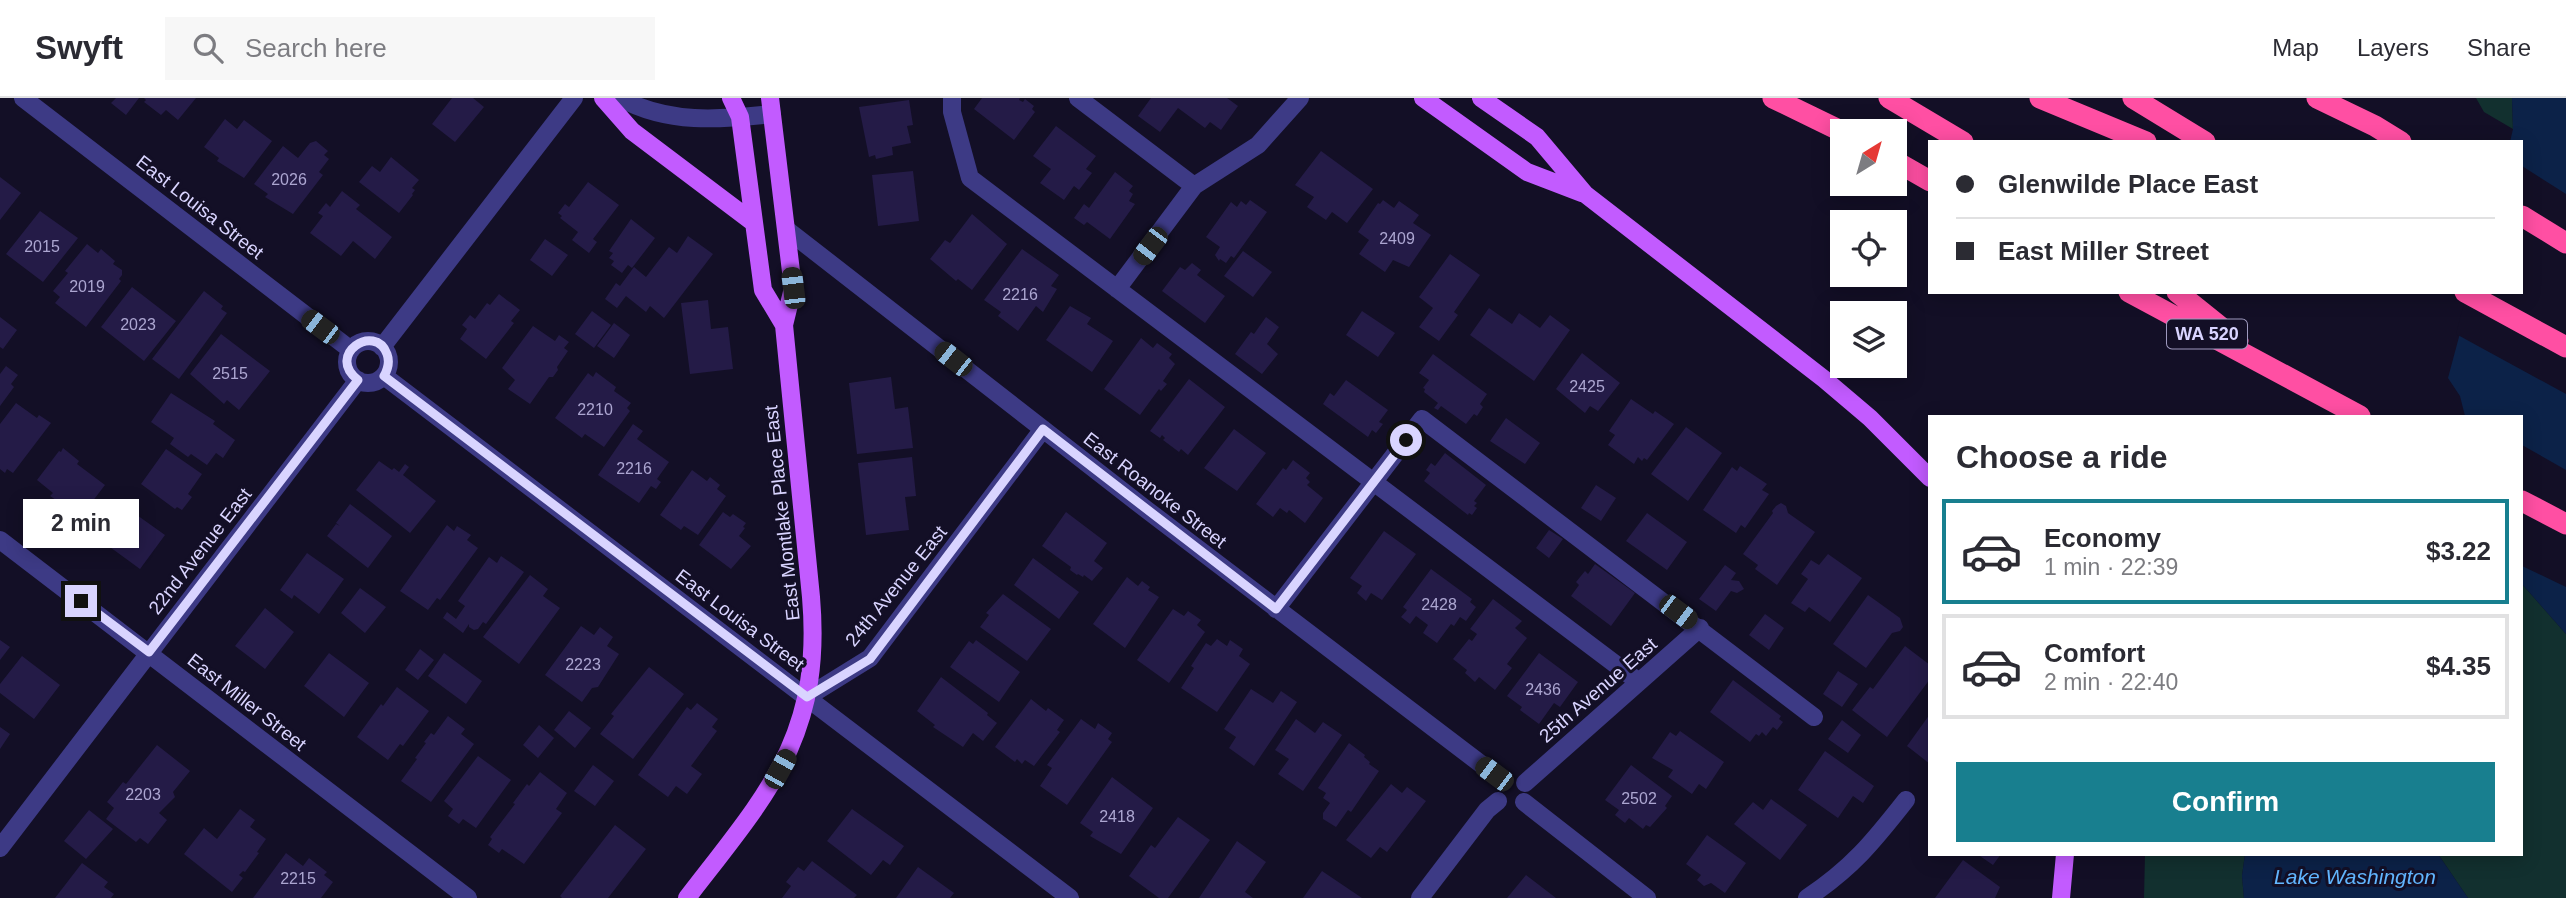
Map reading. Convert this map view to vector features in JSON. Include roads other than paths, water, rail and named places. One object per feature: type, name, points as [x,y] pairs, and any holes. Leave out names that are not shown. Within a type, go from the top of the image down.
[{"type":"highway","points":[[1773,98],[1830,126]]},
{"type":"highway","points":[[1889,98],[1959,140]]},
{"type":"highway","points":[[2040,98],[2141,140]]},
{"type":"highway","points":[[2133,98],[2202,140]]},
{"type":"highway","points":[[2317,98],[2375,126],[2397,140]]},
{"type":"highway","points":[[2327,98],[2347,112]]},
{"type":"highway","points":[[1908,168],[1928,180]]},
{"type":"highway","points":[[2523,217],[2566,243]]},
{"type":"highway","name":"WA 520","points":[[2133,294],[2358,415]]},
{"type":"highway","points":[[2180,294],[2284,377]]},
{"type":"highway","points":[[2469,294],[2566,347]]},
{"type":"highway","points":[[2523,502],[2566,524]]},
{"type":"main road","points":[[603,98],[632,131],[754,223]]},
{"type":"main road","name":"East Montlake Place East","points":[[731,98],[740,117],[763,290],[784,325]]},
{"type":"main road","points":[[1423,98],[1527,172],[1585,194]]},
{"type":"main road","points":[[1481,98],[1537,137],[1585,194],[1824,379],[1870,418],[1928,476]]},
{"type":"main road","name":"East Montlake Place East","points":[[771,106],[793,288],[784,325],[814,630],[813,664],[807,697]]},
{"type":"main road","points":[[687,898],[773,782],[799,727],[807,697]]},
{"type":"main road","points":[[2061,898],[2065,856]]},
{"type":"street","name":"East Louisa Street","points":[[23,98],[351,350]]},
{"type":"street","points":[[382,346],[574,98]]},
{"type":"street","points":[[620,98],[668,116],[711,120],[740,117],[771,106]]},
{"type":"street","points":[[951,98],[952,112],[970,178],[1372,484],[1639,682]]},
{"type":"street","points":[[1079,98],[1194,186]]},
{"type":"street","points":[[1117,289],[1194,186],[1258,145],[1300,98]]},
{"type":"street","name":"East Roanoke Street","points":[[786,229],[1276,609],[1502,780]]},
{"type":"street","points":[[367,341],[382,346],[388,357],[384,376],[370,383],[352,376],[347,364],[351,350],[367,341]]},
{"type":"street","name":"East Louisa Street","points":[[384,376],[1069,898]]},
{"type":"street","name":"22nd Avenue East","points":[[0,848],[358,380]]},
{"type":"street","points":[[1276,609],[1422,419],[1814,717]]},
{"type":"street","name":"24th Avenue East","points":[[807,697],[870,659],[1043,429]]},
{"type":"street","name":"East Miller Street","points":[[0,540],[468,898]]},
{"type":"street","name":"25th Avenue East","points":[[1525,783],[1700,628]]},
{"type":"street","points":[[1516,777],[1525,783],[1527,793],[1524,802],[1519,806],[1508,808],[1498,800],[1496,788],[1502,780],[1516,777]]},
{"type":"street","points":[[1420,898],[1487,810],[1498,800]]},
{"type":"street","points":[[1807,898],[1838,877],[1869,848],[1906,800]]},
{"type":"street","points":[[1524,802],[1647,898]]},
{"type":"water","points":[[2512,98],[2566,98],[2566,634],[2523,585],[2523,415],[2465,415],[2460,396],[2448,378],[2470,294],[2523,294],[2523,140],[2510,140],[2513,129]]},
{"type":"water","name":"Lake Washington","points":[[2245,856],[2439,856],[2468,898],[2244,898],[2242,876]]}]
